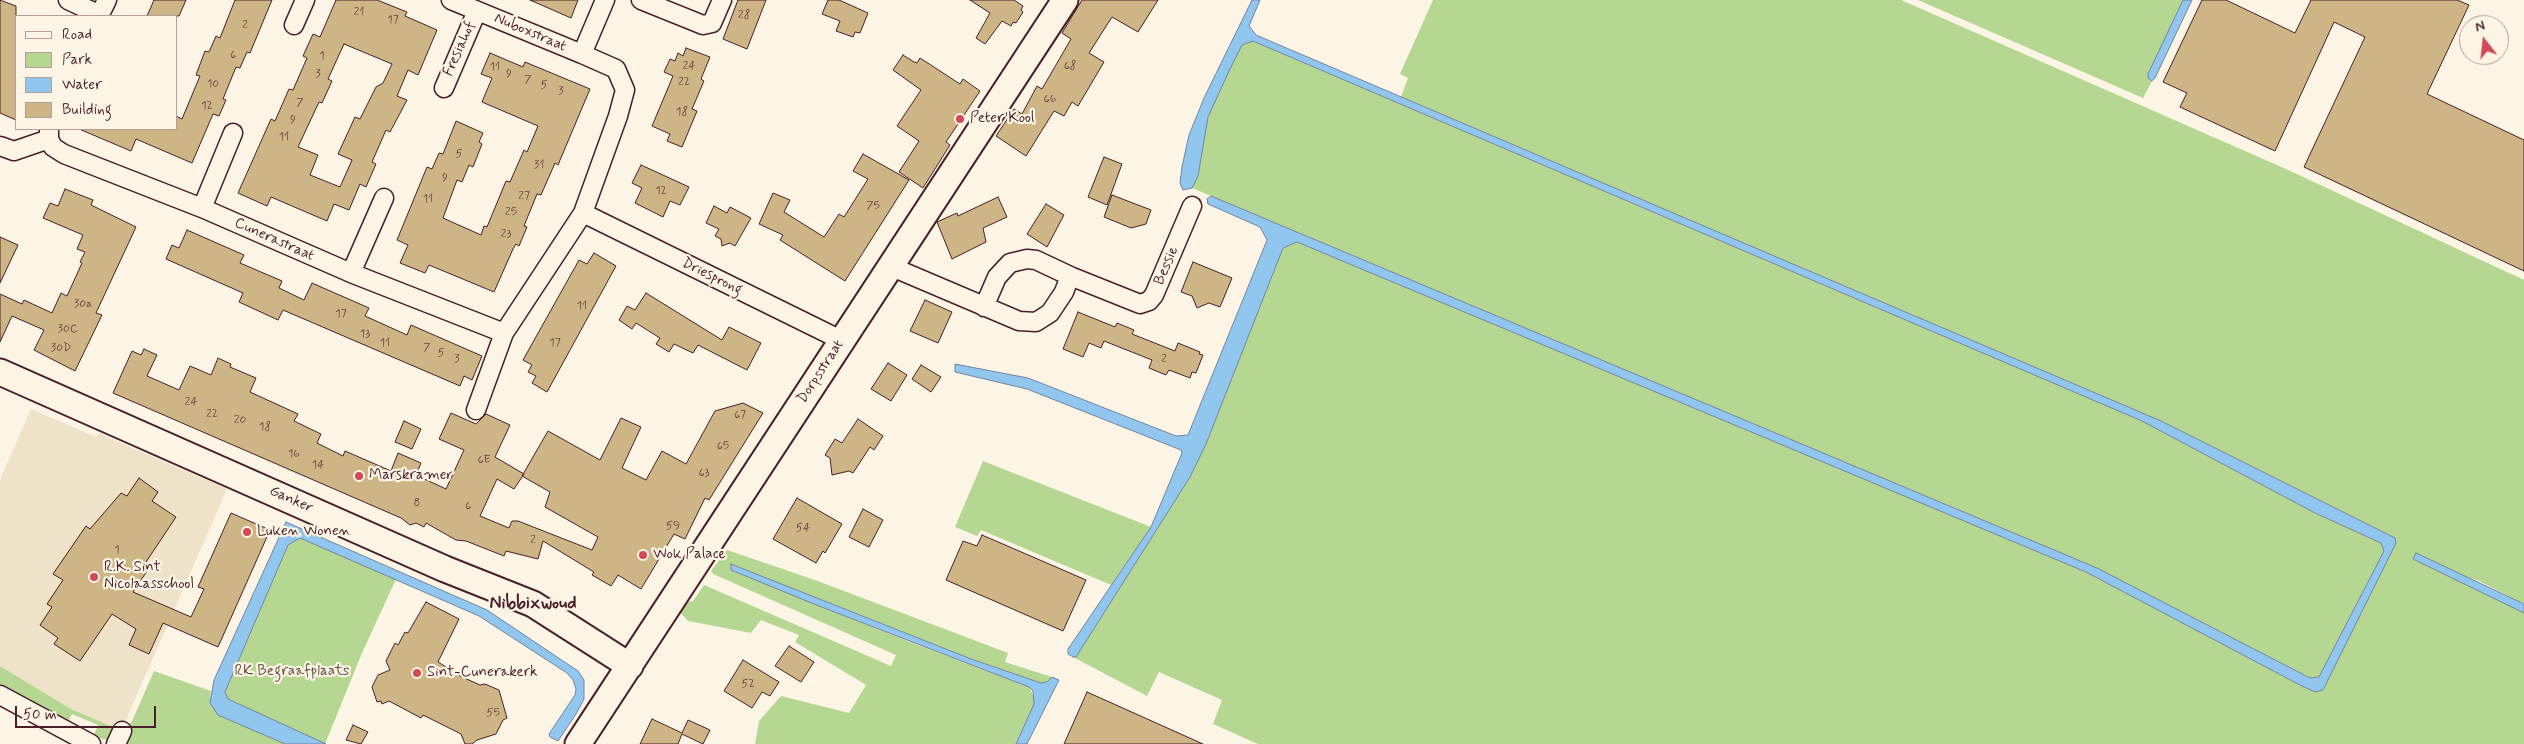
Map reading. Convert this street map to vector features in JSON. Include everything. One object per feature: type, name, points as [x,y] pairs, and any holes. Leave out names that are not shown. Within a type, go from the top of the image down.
[{"type":"street","points":[[68,0],[102,10]]},
{"type":"street","points":[[294,25],[305,0]]},
{"type":"street","name":"Nuboxstraat","points":[[452,0],[582,54],[605,0]]},
{"type":"street","points":[[641,0],[702,26],[712,23],[722,0]]},
{"type":"street","name":"Dorpsstraat","points":[[578,744],[1065,0]]},
{"type":"street","name":"Fresiahof","points":[[444,88],[477,11]]},
{"type":"street","points":[[476,410],[504,333],[583,213],[618,116],[625,90],[616,69],[582,54]]},
{"type":"street","points":[[202,208],[233,133]]},
{"type":"street","name":"Cunerastraat","points":[[0,146],[14,151],[49,134],[53,147],[64,154],[202,208],[351,273],[504,333]]},
{"type":"street","points":[[351,273],[384,198]]},
{"type":"street","name":"Bessie","points":[[984,307],[996,276],[1010,263],[1027,259],[1036,260],[1134,303],[1149,301],[1154,295],[1192,206]]},
{"type":"street","name":"Driesprong","points":[[583,213],[841,340]]},
{"type":"street","points":[[892,267],[1018,321],[1036,322],[1044,318],[1056,306],[1070,276]]},
{"type":"street","name":"Ganker","points":[[0,372],[445,568],[533,604],[630,666]]},
{"type":"street","points":[[0,695],[91,744]]},
{"type":"shaded area","name":"R.K. Sint Nicolaasschool","points":[[31,409],[96,437],[98,433],[227,489],[121,731],[71,709],[0,666],[0,480]]},
{"type":"green space","points":[[1433,0],[1901,0],[2286,169],[2524,280],[2524,604],[2479,581],[2413,559],[2524,613],[2524,744],[1258,744],[1213,724],[1222,700],[1159,672],[1147,696],[1073,657],[1076,657],[1190,477],[1206,444],[1283,248],[1297,242],[2086,572],[2298,684],[2315,692],[2323,690],[2396,543],[2391,536],[2161,421],[1401,97],[1408,78],[1400,74]]},
{"type":"green space","points":[[1918,0],[2183,0],[2148,74],[2148,78],[2152,81],[2143,98]]},
{"type":"green space","points":[[1253,41],[2142,421],[2315,513],[2381,543],[2384,551],[2319,677],[2310,678],[2097,568],[1192,188],[1198,176],[1204,132],[1212,105],[1242,44]]},
{"type":"green space","points":[[983,461],[1151,527],[1111,585],[981,530],[977,536],[955,527]]},
{"type":"green space","name":"RK Begraafplaats","points":[[300,538],[396,579],[362,653],[325,744],[228,699],[225,692],[288,545]]},
{"type":"green space","points":[[727,550],[815,580],[1008,653],[1005,662],[1052,677],[1047,682],[1041,683],[971,659],[736,566],[731,570],[910,642],[1029,687],[1034,697],[1034,704],[1016,744],[755,744],[759,721],[781,696],[849,713],[866,685],[795,642],[799,635],[761,620],[751,633],[688,621],[678,610],[682,603],[693,601],[704,585],[891,666],[896,655],[713,574],[711,571]]},
{"type":"green space","points":[[0,666],[71,709],[115,728],[108,740],[93,737],[98,725],[72,714],[66,727],[0,690]]},
{"type":"green space","points":[[154,671],[211,691],[210,696],[218,715],[285,744],[122,744]]},
{"type":"water","points":[[1252,0],[1260,0],[1249,26],[1256,35],[2161,421],[2395,538],[2396,543],[2323,690],[2315,692],[2298,684],[2086,572],[1297,242],[1283,248],[1206,444],[1190,477],[1076,657],[1068,654],[1068,649],[1151,527],[1182,453],[1181,450],[1027,389],[955,372],[955,364],[1028,378],[1176,436],[1188,435],[1267,240],[1260,227],[1208,204],[1207,199],[1211,196],[2097,568],[2310,678],[2319,677],[2384,551],[2381,543],[2315,513],[2142,421],[1253,41],[1242,45],[1229,71],[1208,117],[1198,176],[1192,188],[1183,190],[1180,183],[1189,135],[1204,98]]},
{"type":"water","points":[[2183,0],[2192,0],[2152,81],[2148,78],[2148,74]]},
{"type":"water","points":[[286,522],[487,610],[578,671],[584,680],[584,699],[558,741],[550,737],[549,734],[575,695],[576,689],[573,680],[567,673],[479,616],[300,538],[288,545],[225,692],[228,699],[326,744],[285,744],[218,715],[210,703],[214,680]]},
{"type":"water","points":[[2416,553],[2524,604],[2524,613],[2413,559]]},
{"type":"water","points":[[731,564],[971,659],[1041,683],[1047,682],[1052,677],[1059,680],[1027,744],[1016,744],[1034,704],[1033,691],[1029,687],[731,570]]},
{"type":"building","points":[[0,0],[16,6],[15,120],[0,113]]},
{"type":"building","points":[[154,0],[186,0],[179,16],[147,15]]},
{"type":"building","points":[[235,0],[272,0],[250,53],[247,52],[240,68],[236,67],[223,99],[226,100],[219,116],[213,114],[192,163],[136,139],[131,151],[81,130],[178,130],[178,117],[182,119],[200,76],[196,75],[205,51],[209,52],[216,36],[220,38]]},
{"type":"building","points":[[336,0],[377,0],[407,12],[405,16],[437,30],[418,75],[408,70],[397,96],[407,100],[390,132],[386,130],[372,162],[376,164],[366,187],[360,184],[349,210],[334,204],[327,221],[271,197],[267,206],[238,193],[271,119],[275,121],[289,89],[293,90],[307,58],[303,56],[313,34],[320,37]],"holes":[[[344,44],[392,64],[383,83],[376,87],[360,119],[355,117],[338,154],[352,160],[340,187],[310,175],[318,155],[298,147],[319,102],[322,103],[332,81],[328,79]]]},
{"type":"building","points":[[530,0],[578,0],[571,18]]},
{"type":"building","points":[[738,0],[766,0],[747,49],[723,39]]},
{"type":"building","points":[[828,0],[839,0],[868,13],[860,33],[855,32],[853,37],[836,31],[840,21],[822,14]]},
{"type":"building","points":[[970,0],[1014,0],[1023,6],[1021,10],[1023,12],[1016,23],[1013,22],[1011,26],[1002,21],[985,44],[976,38],[990,13]]},
{"type":"building","points":[[1082,0],[1158,0],[1138,32],[1112,17],[1089,53],[1104,62],[1078,106],[1072,102],[1064,116],[1054,111],[1026,156],[996,136],[1014,109],[1022,114],[1037,86],[1042,89],[1071,39],[1062,33]]},
{"type":"building","points":[[2202,0],[2226,0],[2295,33],[2311,0],[2457,0],[2469,5],[2464,15],[2459,15],[2459,26],[2427,94],[2524,140],[2524,271],[2304,167],[2365,37],[2334,22],[2275,151],[2180,107],[2187,93],[2163,82]]},
{"type":"building","points":[[686,48],[710,57],[701,79],[704,81],[692,109],[697,111],[682,147],[667,141],[670,134],[652,126],[673,76],[664,72],[670,59],[675,61],[678,53],[683,56]]},
{"type":"building","points":[[490,53],[523,67],[525,62],[590,89],[558,165],[555,163],[541,195],[537,194],[524,226],[527,227],[519,246],[516,244],[513,249],[494,292],[429,265],[425,273],[400,263],[408,245],[397,240],[427,167],[432,169],[439,153],[443,154],[456,121],[483,133],[479,142],[482,144],[473,167],[469,165],[462,182],[457,180],[443,218],[481,235],[484,226],[487,227],[506,181],[510,182],[524,150],[527,152],[538,126],[482,102],[492,78],[481,74]]},
{"type":"building","points":[[903,55],[917,63],[920,58],[960,84],[963,79],[980,91],[946,142],[950,145],[923,188],[899,172],[919,141],[897,126],[921,90],[893,70]]},
{"type":"building","points":[[863,154],[909,180],[845,281],[780,240],[783,235],[759,224],[773,193],[790,200],[784,212],[824,237],[839,214],[844,217],[868,179],[853,171]]},
{"type":"building","points":[[1104,157],[1122,164],[1107,205],[1088,197]]},
{"type":"building","points":[[641,165],[689,187],[680,205],[670,201],[663,217],[635,203],[642,188],[632,183]]},
{"type":"building","points":[[65,189],[93,200],[91,205],[136,227],[96,313],[102,315],[75,371],[34,350],[44,330],[12,316],[0,342],[0,294],[22,304],[24,300],[52,313],[61,293],[67,296],[82,263],[80,262],[85,252],[77,249],[83,235],[43,218],[50,203],[58,206]]},
{"type":"building","points":[[1112,195],[1151,210],[1146,224],[1131,228],[1104,217]]},
{"type":"building","points":[[998,197],[1007,217],[983,228],[986,242],[952,259],[937,222],[957,213],[958,216]]},
{"type":"building","points":[[1046,204],[1064,215],[1047,247],[1027,234]]},
{"type":"building","points":[[714,206],[727,213],[730,207],[751,218],[735,246],[730,243],[722,246],[721,239],[715,236],[719,229],[706,223]]},
{"type":"building","points":[[187,230],[244,255],[240,263],[282,281],[279,288],[304,300],[312,283],[369,308],[365,316],[407,335],[411,325],[482,356],[472,380],[464,376],[460,386],[283,310],[278,320],[239,302],[243,293],[166,259],[172,245],[179,248]]},
{"type":"building","points":[[0,237],[18,245],[0,283]]},
{"type":"building","points":[[594,253],[616,266],[547,392],[532,383],[536,376],[528,372],[532,365],[523,360],[579,260],[587,264]]},
{"type":"building","points":[[1193,262],[1232,278],[1220,307],[1209,303],[1197,308],[1192,296],[1181,292]]},
{"type":"building","points":[[646,293],[722,340],[729,327],[761,343],[747,370],[698,345],[693,353],[674,344],[669,352],[656,344],[660,338],[636,323],[632,329],[619,320],[627,306],[635,310]]},
{"type":"building","points":[[925,300],[952,312],[938,343],[910,331]]},
{"type":"building","points":[[1078,312],[1115,327],[1117,323],[1134,330],[1132,334],[1175,351],[1178,343],[1200,352],[1199,354],[1203,355],[1196,373],[1192,372],[1190,378],[1169,370],[1166,375],[1149,368],[1152,360],[1104,341],[1101,348],[1089,343],[1083,357],[1063,349]]},
{"type":"building","points":[[144,349],[157,355],[147,376],[179,390],[190,366],[211,375],[218,358],[231,364],[230,367],[256,378],[250,392],[298,414],[294,421],[321,434],[317,443],[343,456],[345,451],[391,471],[398,453],[421,463],[416,475],[446,489],[464,450],[439,439],[451,413],[476,424],[486,414],[510,425],[495,457],[523,474],[548,431],[600,460],[621,418],[641,427],[622,468],[646,480],[662,451],[686,464],[715,411],[743,403],[763,413],[709,500],[705,498],[685,539],[674,534],[641,589],[618,575],[611,586],[592,575],[594,572],[543,541],[538,559],[506,551],[504,556],[466,541],[456,540],[426,523],[424,527],[416,523],[410,525],[401,518],[113,393],[132,351],[141,355]],"holes":[[[522,476],[550,492],[545,507],[598,537],[592,550],[518,521],[512,521],[509,528],[480,516],[497,479],[514,489]]]},
{"type":"building","points":[[888,363],[907,375],[891,401],[871,389]]},
{"type":"building","points":[[921,365],[941,377],[931,392],[912,379]]},
{"type":"building","points":[[858,419],[883,436],[874,450],[870,447],[853,473],[849,471],[832,475],[830,458],[825,455],[835,439],[842,443]]},
{"type":"building","points":[[404,421],[421,429],[412,449],[395,442]]},
{"type":"building","points":[[139,478],[158,492],[152,501],[176,517],[144,565],[149,568],[133,592],[191,617],[204,589],[198,587],[231,513],[270,530],[218,647],[163,623],[149,654],[129,645],[136,629],[112,614],[80,661],[54,644],[58,638],[40,625],[52,607],[47,604],[63,580],[53,574],[86,526],[90,529],[121,493],[127,496]]},
{"type":"building","points":[[797,498],[842,524],[825,553],[823,551],[816,563],[773,539]]},
{"type":"building","points":[[863,509],[883,520],[869,547],[849,537]]},
{"type":"building","points":[[982,535],[1086,580],[1063,631],[946,580],[963,541],[977,546]]},
{"type":"building","name":"Sint-Cunerakerk","points":[[426,602],[459,619],[438,662],[460,676],[480,685],[485,684],[499,690],[507,718],[503,720],[496,734],[477,740],[472,744],[465,744],[461,734],[423,715],[421,718],[389,701],[382,704],[381,701],[377,702],[372,687],[378,675],[390,670],[386,661],[395,643],[398,645],[405,632],[408,633]]},
{"type":"building","points":[[789,646],[814,662],[801,682],[775,666]]},
{"type":"building","points":[[743,660],[779,682],[770,696],[762,692],[752,708],[724,691]]},
{"type":"building","points":[[1087,692],[1203,744],[1064,744]]},
{"type":"building","points":[[652,719],[682,733],[688,720],[710,730],[703,744],[682,734],[678,744],[640,744]]},
{"type":"building","points":[[353,725],[368,732],[361,744],[346,740]]},
{"type":"place","name":"Peter Kool","points":[[960,119]]},
{"type":"place","name":"Marskramer","points":[[359,476]]},
{"type":"place","name":"Luken Wonen","points":[[247,532]]},
{"type":"place","name":"Wok Palace","points":[[643,555]]},
{"type":"place","name":"R.K. Sint Nicolaasschool","points":[[94,577]]},
{"type":"place","name":"Sint-Cunerakerk","points":[[417,673]]},
{"type":"district","name":"Nibbixwoud","points":[[533,604]]}]
